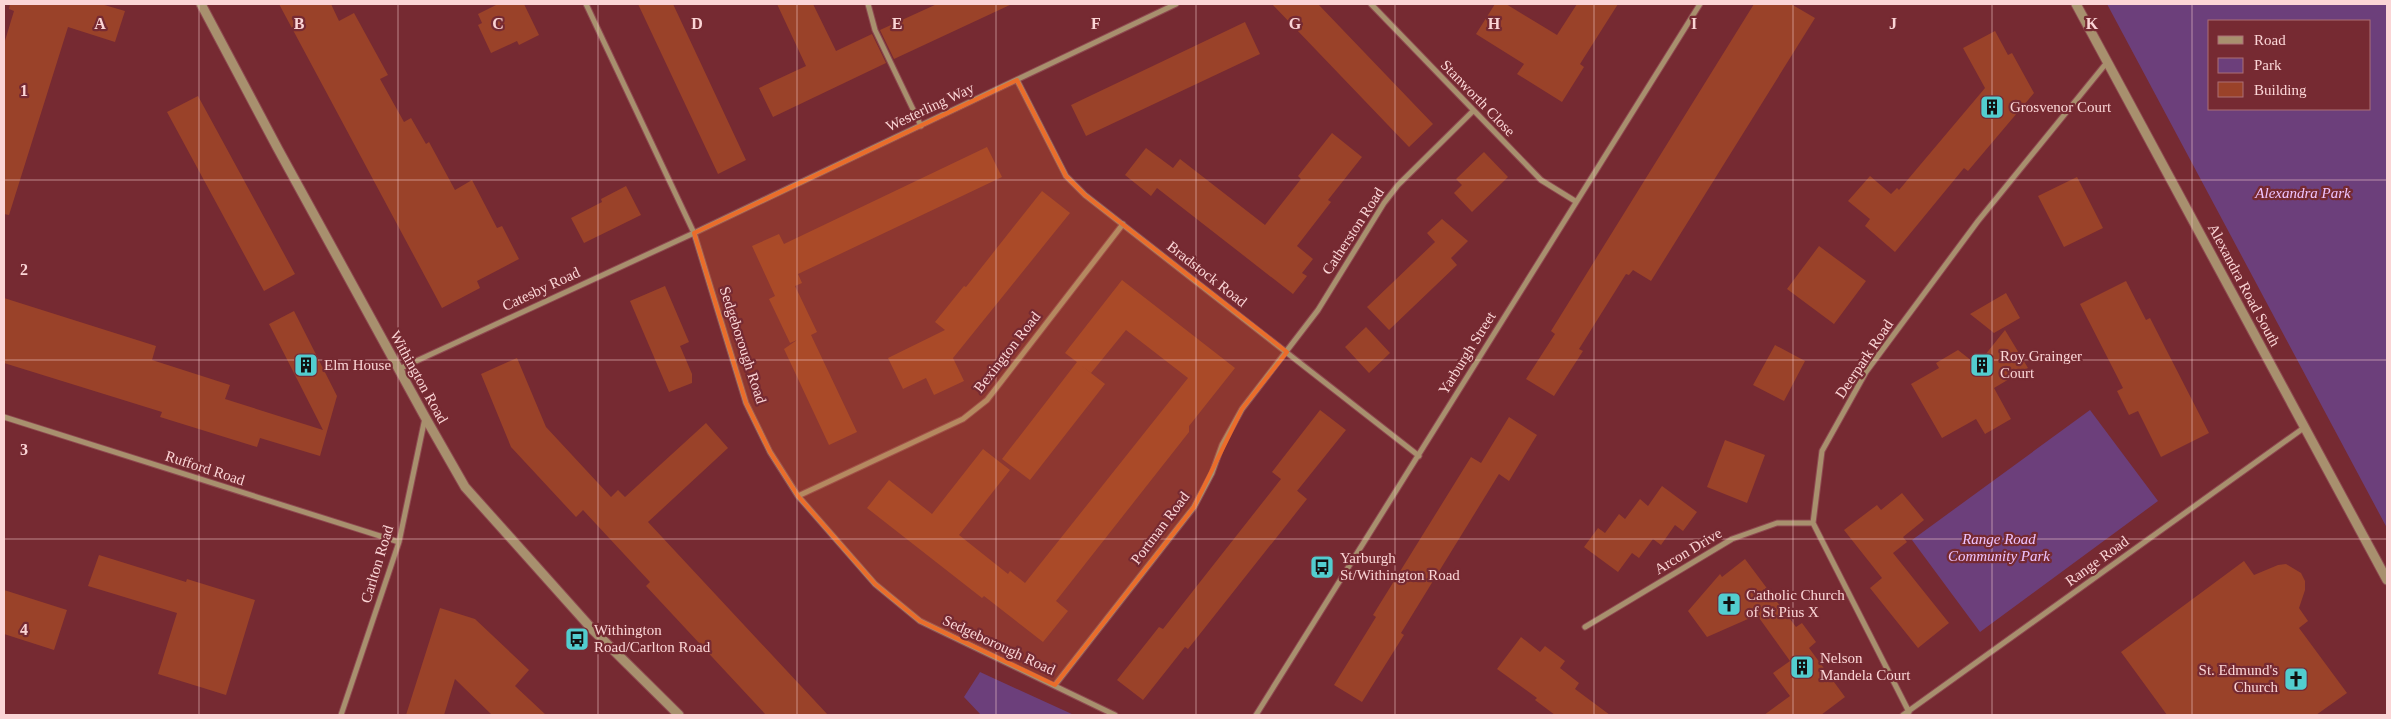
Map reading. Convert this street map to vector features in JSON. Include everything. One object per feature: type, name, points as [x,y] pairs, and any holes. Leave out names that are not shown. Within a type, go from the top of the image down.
[{"type":"street","name":"Withington Road","points":[[201,4],[278,149],[465,487],[592,629],[679,715]]},
{"type":"street","name":"Sedgeborough Road","points":[[586,4],[694,233],[746,403],[770,452],[798,496],[875,584],[920,621],[980,652],[1055,685],[1115,715]]},
{"type":"street","points":[[868,4],[875,30],[921,126]]},
{"type":"street","name":"Westerling Way","points":[[694,233],[1176,4]]},
{"type":"street","name":"Stanworth Close","points":[[1371,4],[1540,180],[1575,200]]},
{"type":"street","name":"Yarburgh Street","points":[[1256,715],[1575,200],[1700,4]]},
{"type":"street","name":"Alexandra Road South","points":[[2076,4],[2387,580]]},
{"type":"street","name":"Deerpark Road","points":[[1813,523],[1822,451],[1866,372],[1978,221],[2108,61]]},
{"type":"street","name":"Bradstock Road","points":[[1017,80],[1066,176],[1085,195],[1418,456]]},
{"type":"street","name":"Catherston Road","points":[[1287,352],[1318,310],[1384,202],[1398,185],[1473,111]]},
{"type":"street","name":"Bexington Road","points":[[798,496],[963,419],[987,400],[1123,224]]},
{"type":"street","name":"Catesby Road","points":[[399,369],[694,233]]},
{"type":"street","name":"Portman Road","points":[[1055,685],[1194,508],[1212,474],[1222,444],[1242,409],[1287,352]]},
{"type":"street","name":"Rufford Road","points":[[4,417],[399,542]]},
{"type":"street","name":"Carlton Road","points":[[341,715],[399,542],[425,417]]},
{"type":"street","name":"Range Road","points":[[1906,713],[2305,427]]},
{"type":"street","name":"Arcon Drive","points":[[1585,628],[1732,539],[1777,523],[1813,523]]},
{"type":"street","points":[[1813,523],[1906,713]]},
{"type":"highlighted area","points":[[1017,80],[1066,176],[1085,195],[1287,352],[1242,409],[1194,507],[1055,685],[920,621],[875,584],[798,496],[770,452],[746,403],[694,233]]},
{"type":"green space","name":"Alexandra Park","points":[[2107,4],[2387,4],[2387,528]]},
{"type":"green space","name":"Range Road Community Park","points":[[2090,410],[2158,501],[1980,632],[1912,540]]},
{"type":"green space","points":[[980,672],[1074,715],[981,715],[964,697]]},
{"type":"building","points":[[10,4],[101,4],[125,11],[115,42],[68,27],[9,215],[4,214],[4,44],[14,11],[9,9]]},
{"type":"building","points":[[279,4],[331,4],[339,21],[354,13],[388,75],[380,79],[404,122],[411,118],[426,144],[429,142],[455,190],[472,180],[497,228],[502,226],[519,259],[477,281],[480,288],[442,308]]},
{"type":"building","points":[[498,4],[524,4],[539,35],[519,45],[517,41],[491,53],[478,25],[482,23],[478,14]]},
{"type":"building","points":[[638,4],[673,4],[746,160],[718,174]]},
{"type":"building","points":[[777,4],[813,4],[836,51],[872,34],[886,63],[773,117],[759,88],[806,66]]},
{"type":"building","points":[[937,4],[1012,4],[894,59],[880,30]]},
{"type":"building","points":[[1272,4],[1318,4],[1433,124],[1409,147]]},
{"type":"building","points":[[1495,4],[1506,4],[1557,35],[1577,4],[1618,4],[1580,64],[1584,67],[1562,102],[1517,74],[1524,64],[1476,34]]},
{"type":"building","points":[[1754,4],[1791,4],[1815,18],[1651,281],[1633,270],[1629,275],[1626,274],[1579,349],[1583,351],[1554,396],[1526,379],[1555,334],[1551,331]]},
{"type":"building","points":[[1245,22],[1260,54],[1086,136],[1071,105]]},
{"type":"building","points":[[1995,31],[2008,55],[2012,53],[2034,93],[1968,171],[1964,168],[1895,252],[1865,226],[1870,219],[1848,201],[1870,176],[1891,194],[1897,188],[1899,190],[1985,88],[1963,48]]},
{"type":"building","points":[[198,96],[295,274],[264,291],[167,112]]},
{"type":"building","points":[[1332,133],[1362,157],[1328,200],[1331,202],[1297,246],[1313,259],[1302,273],[1307,276],[1293,294],[1157,188],[1151,196],[1125,175],[1146,148],[1173,168],[1180,159],[1265,225],[1301,179],[1298,176]]},
{"type":"building","points":[[987,147],[1002,177],[798,274],[802,283],[795,286],[817,332],[811,335],[857,432],[829,445],[784,349],[797,340],[790,343],[769,299],[775,296],[752,246],[779,234],[784,244]]},
{"type":"building","points":[[1484,152],[1508,177],[1472,212],[1454,193],[1462,185],[1456,179]]},
{"type":"building","points":[[2077,177],[2103,228],[2064,247],[2038,196]]},
{"type":"building","points":[[626,186],[641,215],[584,243],[571,218],[602,202],[601,199]]},
{"type":"building","points":[[1042,191],[1070,213],[953,358],[964,381],[934,395],[926,378],[903,389],[888,358],[945,330],[935,322],[964,286],[966,287]]},
{"type":"building","points":[[1442,219],[1468,241],[1451,258],[1457,265],[1389,330],[1367,307],[1435,242],[1427,233]]},
{"type":"building","points":[[1819,246],[1866,281],[1834,324],[1787,289]]},
{"type":"building","points":[[1122,280],[1235,368],[1189,426],[1189,432],[1056,601],[1068,611],[1043,642],[984,596],[982,598],[867,508],[889,480],[932,514],[983,449],[1010,470],[959,535],[1008,574],[1010,571],[1025,583],[1188,378],[1126,330],[1091,373],[1078,363],[1105,384],[1030,480],[1002,459],[1077,362],[1065,353]]},
{"type":"building","points":[[2126,281],[2146,320],[2150,318],[2209,433],[2161,457],[2138,411],[2129,415],[2117,391],[2123,388],[2080,304]]},
{"type":"building","points":[[665,286],[689,342],[680,346],[692,374],[692,383],[669,392],[630,301]]},
{"type":"building","points":[[2006,293],[2020,318],[1994,333],[1970,314]]},
{"type":"building","points":[[4,298],[156,346],[152,360],[230,385],[225,399],[323,430],[269,324],[294,311],[337,396],[320,456],[260,438],[257,447],[160,417],[162,412],[4,363]]},
{"type":"building","points":[[1366,327],[1390,353],[1369,373],[1345,347]]},
{"type":"building","name":"Roy Grainger Court","points":[[2005,330],[2028,368],[1994,388],[2011,419],[1985,434],[1976,419],[1942,438],[1911,384],[1939,368],[1936,363],[1958,350],[1977,365]]},
{"type":"building","points":[[1775,345],[1805,361],[1784,401],[1753,385]]},
{"type":"building","points":[[517,358],[546,427],[611,497],[618,490],[625,497],[706,423],[728,448],[648,522],[828,715],[766,715],[646,586],[650,582],[583,510],[576,517],[511,447],[481,374]]},
{"type":"building","points":[[1320,410],[1346,430],[1297,491],[1307,499],[1188,649],[1185,647],[1143,700],[1117,680],[1159,627],[1163,629],[1281,479],[1272,472]]},
{"type":"building","points":[[1509,417],[1537,435],[1509,481],[1499,474],[1401,633],[1404,635],[1362,702],[1334,685],[1376,617],[1373,615],[1471,457],[1481,463]]},
{"type":"building","points":[[1725,440],[1765,455],[1747,503],[1707,487]]},
{"type":"building","points":[[1662,486],[1697,512],[1683,531],[1675,525],[1661,545],[1653,539],[1639,558],[1632,553],[1618,572],[1584,547],[1598,528],[1605,533],[1619,514],[1625,519],[1640,499],[1648,506]]},
{"type":"building","points":[[1902,493],[1924,520],[1903,537],[1907,542],[1893,553],[1949,623],[1918,648],[1870,588],[1882,578],[1844,530],[1877,505],[1881,510]]},
{"type":"building","points":[[99,555],[186,582],[187,579],[255,600],[226,695],[158,674],[177,613],[88,586]]},
{"type":"building","points":[[1745,559],[1796,627],[1802,623],[1816,642],[1809,648],[1845,697],[1821,715],[1764,715],[1790,696],[1773,673],[1790,661],[1757,615],[1707,637],[1688,611],[1720,574],[1722,577]]},
{"type":"building","points":[[2244,561],[2254,575],[2278,565],[2286,564],[2301,573],[2305,581],[2305,590],[2299,608],[2308,621],[2299,628],[2347,693],[2316,715],[2167,715],[2121,652]]},
{"type":"building","points":[[4,590],[67,610],[54,650],[4,634]]},
{"type":"building","points":[[440,608],[475,619],[529,670],[515,686],[546,715],[492,715],[455,679],[444,715],[406,715]]},
{"type":"building","points":[[1521,637],[1540,652],[1545,646],[1565,661],[1560,668],[1579,683],[1575,689],[1610,715],[1555,715],[1535,700],[1537,698],[1497,669]]},
{"type":"place","name":"Grosvenor Court","points":[[1992,107]]},
{"type":"place","name":"Elm House","points":[[306,365]]},
{"type":"place","name":"Roy Grainger Court","points":[[1982,365]]},
{"type":"place","name":"Yarburgh St/Withington Road","points":[[1322,567]]},
{"type":"place","name":"Catholic Church of St Pius X","points":[[1729,604]]},
{"type":"place","name":"Withington Road/Carlton Road","points":[[577,639]]},
{"type":"place","name":"Nelson Mandela Court","points":[[1802,667]]},
{"type":"place","name":"St. Edmund's Church","points":[[2296,679]]}]
